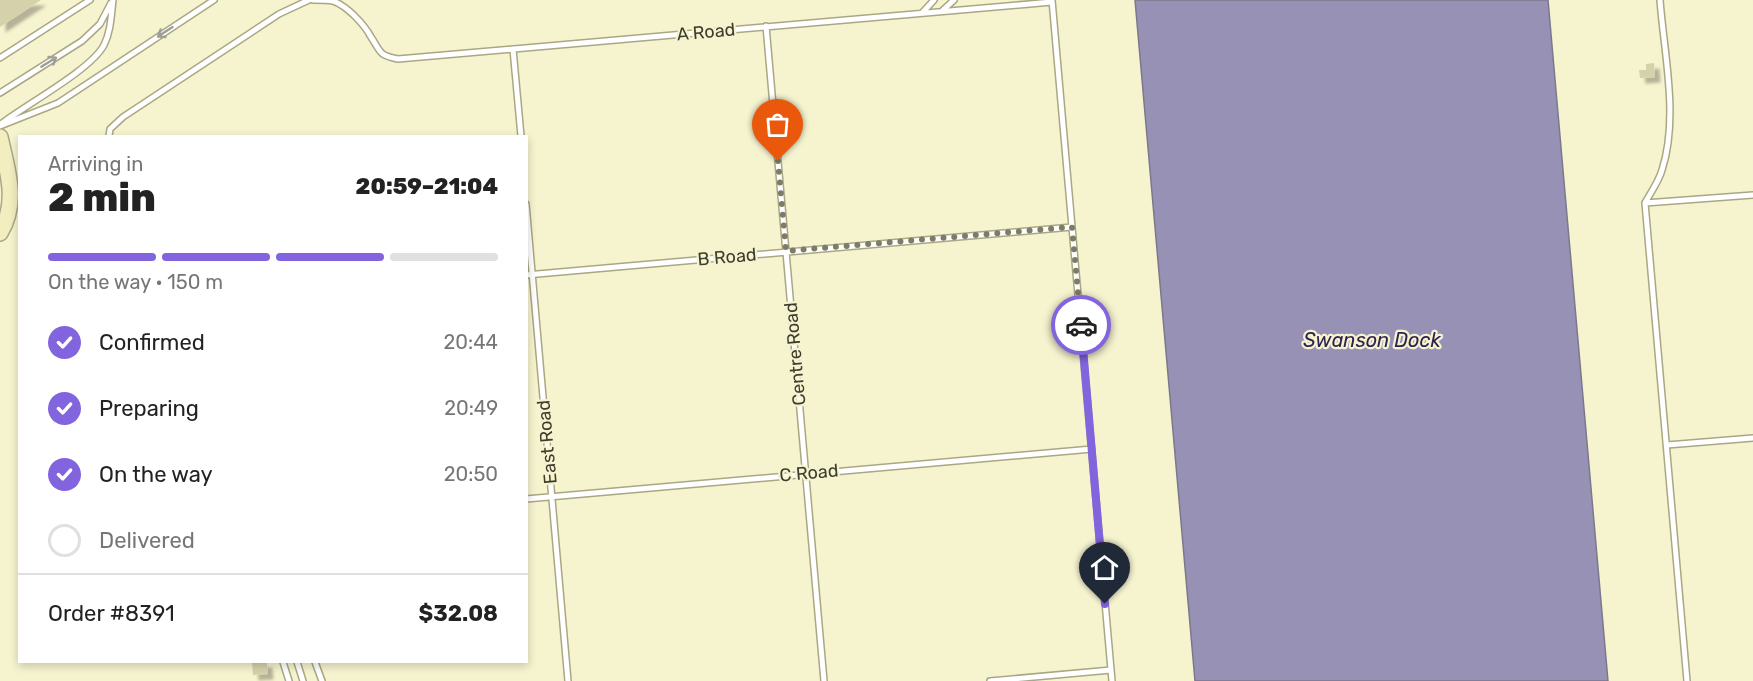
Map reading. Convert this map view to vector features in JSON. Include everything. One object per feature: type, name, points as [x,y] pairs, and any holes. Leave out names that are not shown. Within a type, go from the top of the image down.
[{"type":"street","points":[[0,137],[11,189],[7,219],[0,233]]},
{"type":"lane","points":[[0,58],[90,0]]},
{"type":"lane","points":[[0,93],[82,41],[100,24],[113,0]]},
{"type":"lane","points":[[0,126],[71,76],[102,48],[110,32],[113,0]]},
{"type":"lane","points":[[0,126],[58,103],[214,0]]},
{"type":"lane","points":[[109,135],[110,129],[123,117],[279,14],[311,0]]},
{"type":"lane","name":"A Road","points":[[311,0],[333,1],[352,15],[372,37],[376,50],[385,57],[398,60],[1052,1]]},
{"type":"lane","points":[[918,14],[926,10],[933,0]]},
{"type":"lane","points":[[941,12],[954,0]]},
{"type":"lane","points":[[1660,0],[1668,103],[1668,147],[1662,172],[1645,202],[1687,681]]},
{"type":"lane","points":[[1052,1],[1112,681]]},
{"type":"lane","name":"Centre Road","points":[[766,26],[824,681]]},
{"type":"lane","points":[[513,49],[521,135]]},
{"type":"lane","points":[[1645,202],[1753,195]]},
{"type":"lane","name":"B Road","points":[[530,275],[1072,227]]},
{"type":"lane","name":"East Road","points":[[528,240],[568,681]]},
{"type":"lane","points":[[1666,445],[1753,438]]},
{"type":"lane","name":"C Road","points":[[528,499],[1092,449]]},
{"type":"lane","points":[[283,663],[289,681]]},
{"type":"lane","points":[[297,663],[303,681]]},
{"type":"lane","points":[[315,663],[322,681]]},
{"type":"lane","points":[[990,681],[1111,670]]},
{"type":"water","name":"Swanson Dock","points":[[1135,0],[1548,0],[1608,681],[1195,681]]},
{"type":"building","points":[[0,0],[41,0],[0,27]]},
{"type":"building","points":[[1654,63],[1655,77],[1640,78],[1639,70],[1646,70],[1646,64]]},
{"type":"building","points":[[252,663],[267,663],[268,674],[253,675]]},
{"type":"way so far","points":[[778,161],[786,251],[1072,227],[1081,325]]},
{"type":"route","points":[[1081,325],[1105,604]]}]
